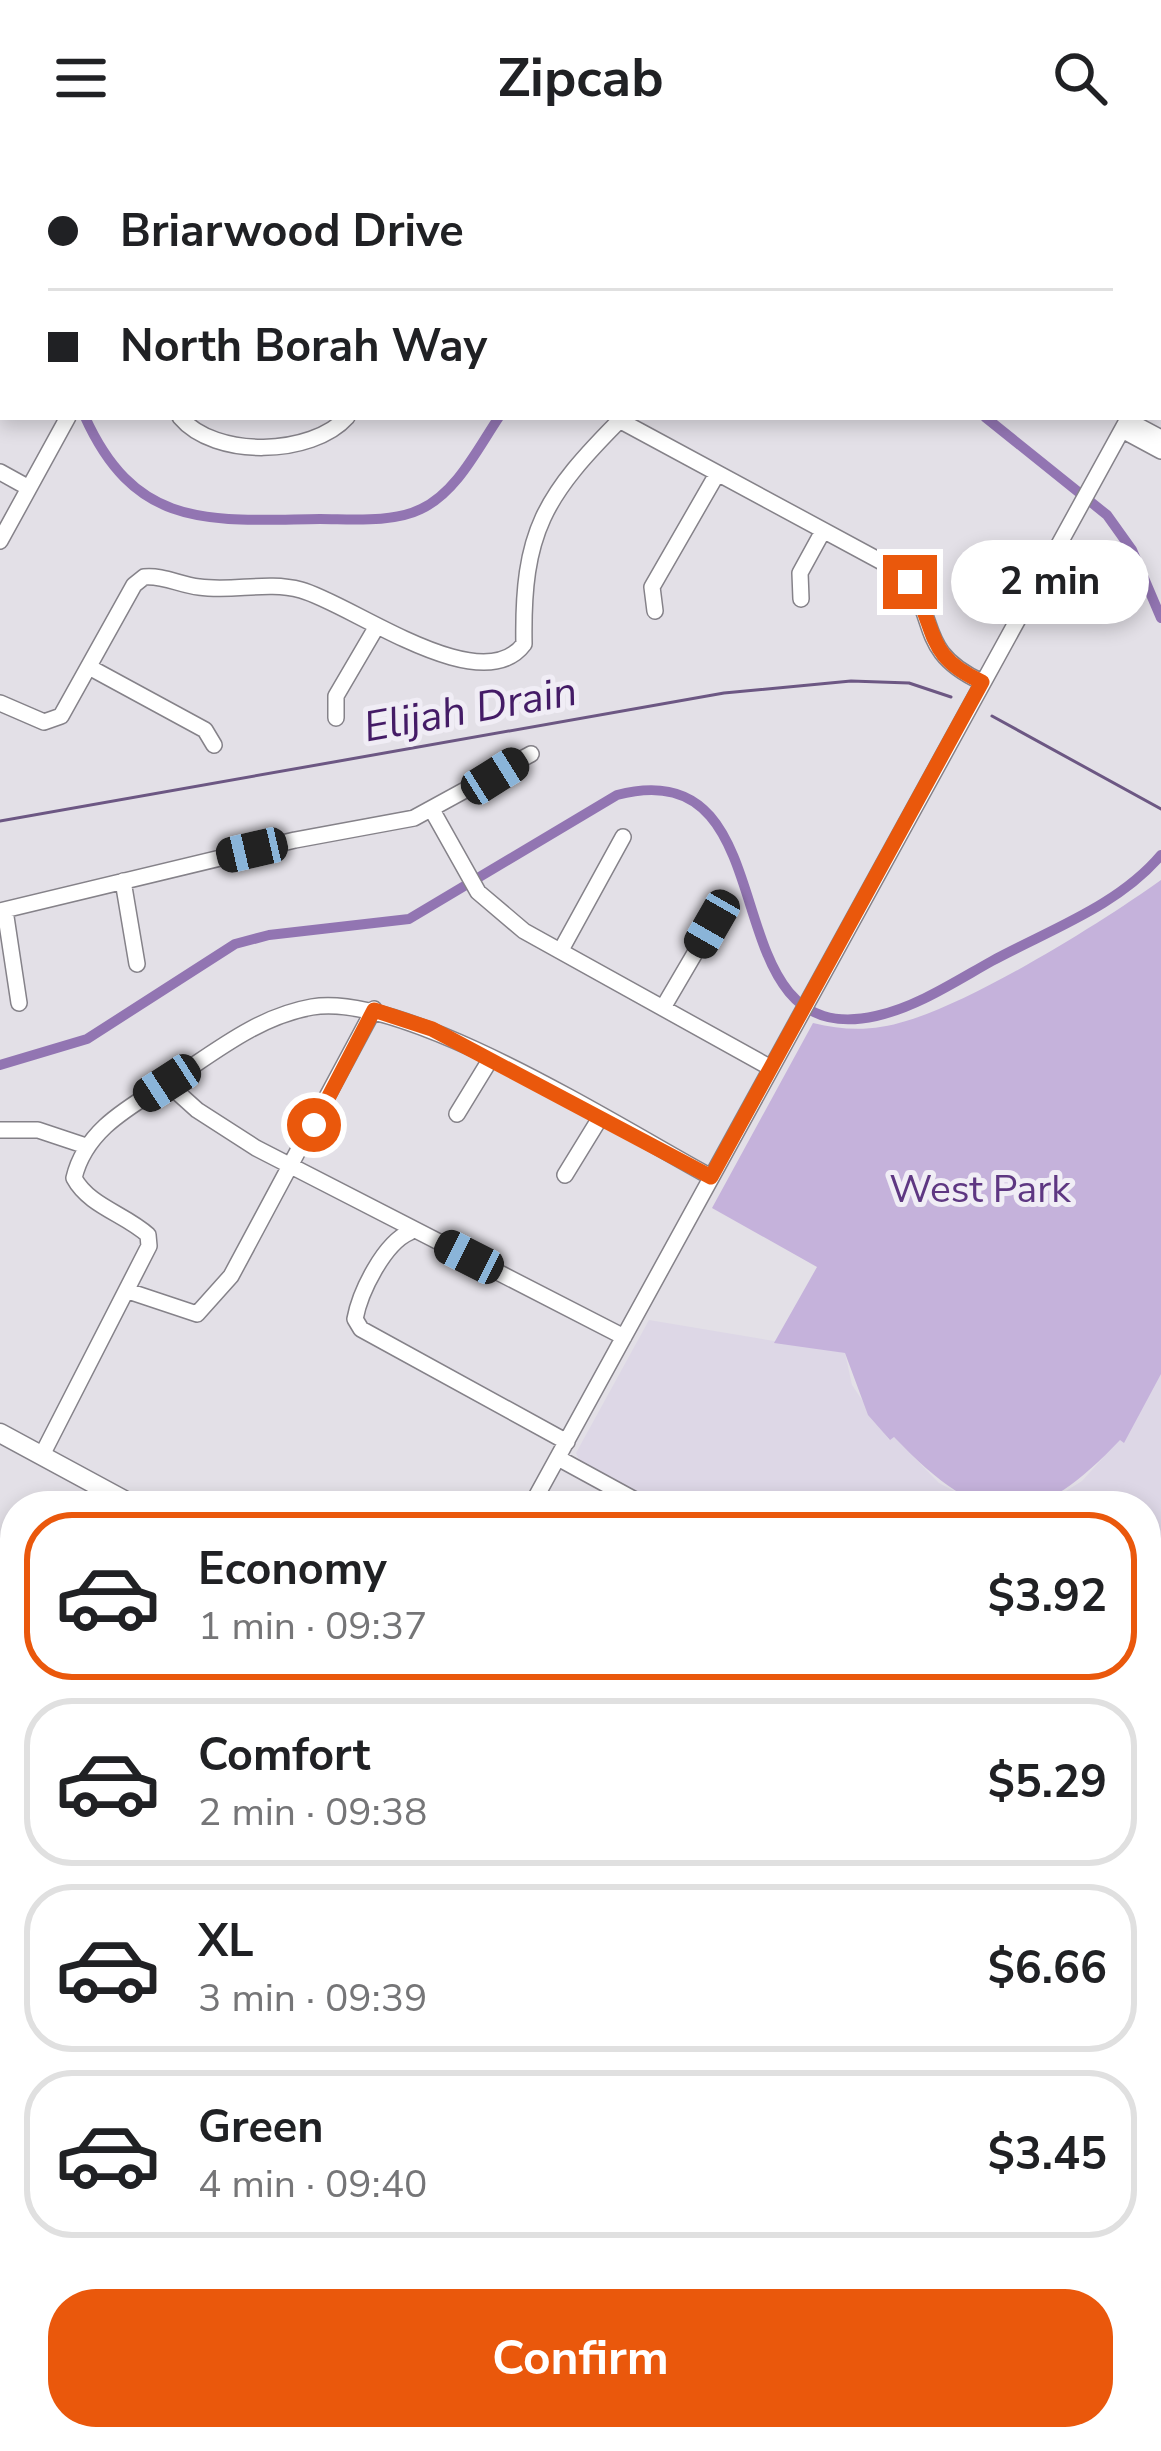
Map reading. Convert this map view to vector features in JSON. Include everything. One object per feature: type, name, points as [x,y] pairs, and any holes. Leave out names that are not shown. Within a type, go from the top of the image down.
[{"type":"main road","points":[[0,1433],[107,1491]]},
{"type":"street","points":[[0,541],[66,420]]},
{"type":"street","points":[[183,420],[203,437],[231,446],[317,440],[343,420]]},
{"type":"street","points":[[0,703],[52,723],[144,577],[200,588],[292,587],[444,656],[495,660],[518,652],[524,644],[523,572],[537,528],[566,479],[620,420]]},
{"type":"street","points":[[623,420],[910,582],[923,603],[931,641],[950,668],[982,682]]},
{"type":"street","points":[[1126,422],[1161,438]]},
{"type":"street","points":[[1126,422],[1161,451]]},
{"type":"street","points":[[539,1491],[1126,422]]},
{"type":"street","points":[[0,472],[29,488]]},
{"type":"street","points":[[655,611],[652,587],[717,474]]},
{"type":"street","points":[[801,598],[800,573],[823,531]]},
{"type":"street","points":[[336,718],[336,696],[377,626]]},
{"type":"street","points":[[89,667],[205,730],[214,746]]},
{"type":"street","points":[[20,1004],[3,911],[433,810],[531,754]]},
{"type":"street","points":[[433,810],[478,892],[524,931],[771,1068]]},
{"type":"street","points":[[561,950],[623,837]]},
{"type":"street","points":[[123,881],[137,964]]},
{"type":"street","points":[[664,1006],[712,924]]},
{"type":"street","points":[[42,1456],[144,1261],[148,1235],[80,1189],[74,1178],[86,1146],[110,1121],[255,1026],[310,1007],[374,1010],[432,1029],[711,1177]]},
{"type":"street","points":[[128,1291],[197,1314],[231,1276],[374,1010]]},
{"type":"street","points":[[457,1114],[490,1060]]},
{"type":"street","points":[[167,1083],[197,1110],[291,1167],[410,1232],[430,1237],[624,1337]]},
{"type":"street","points":[[566,1175],[600,1118]]},
{"type":"street","points":[[0,1130],[38,1130],[86,1146]]},
{"type":"street","points":[[410,1232],[390,1249],[358,1302],[355,1319],[362,1329],[566,1442]]},
{"type":"street","points":[[558,1458],[618,1491]]},
{"type":"shaded area","points":[[649,1320],[845,1353],[852,1385],[889,1440],[894,1437],[939,1483],[954,1491],[630,1491],[581,1464],[576,1453]]},
{"type":"shaded area","points":[[1161,1374],[1161,1491],[1066,1491],[1082,1481],[1120,1439]]},
{"type":"green space","name":"West Park","points":[[1161,880],[1161,1374],[1124,1443],[1120,1440],[1061,1491],[956,1491],[894,1437],[890,1440],[868,1415],[845,1353],[774,1343],[817,1267],[712,1208],[813,1023],[871,1028],[934,1011],[1037,959]]},
{"type":"waterway","points":[[87,420],[129,482],[154,500],[182,512],[245,520],[372,519],[421,509],[456,481],[497,420]]},
{"type":"waterway","points":[[989,420],[1107,515],[1132,550],[1161,618]]},
{"type":"waterway","name":"Elijah Drain","points":[[0,821],[724,693],[851,681],[909,683],[951,697]]},
{"type":"waterway","name":"Elijah Drain","points":[[992,716],[1161,809]]},
{"type":"waterway","points":[[0,1065],[87,1039],[235,944],[269,935],[409,919],[617,795],[673,793],[709,815],[733,855],[766,951],[788,991],[823,1016],[876,1016],[921,1000],[1104,903],[1161,855]]},
{"type":"route","points":[[314,1125],[374,1010],[381,1010],[432,1029],[711,1177],[982,682],[950,668],[931,641],[923,603],[910,582]]}]
